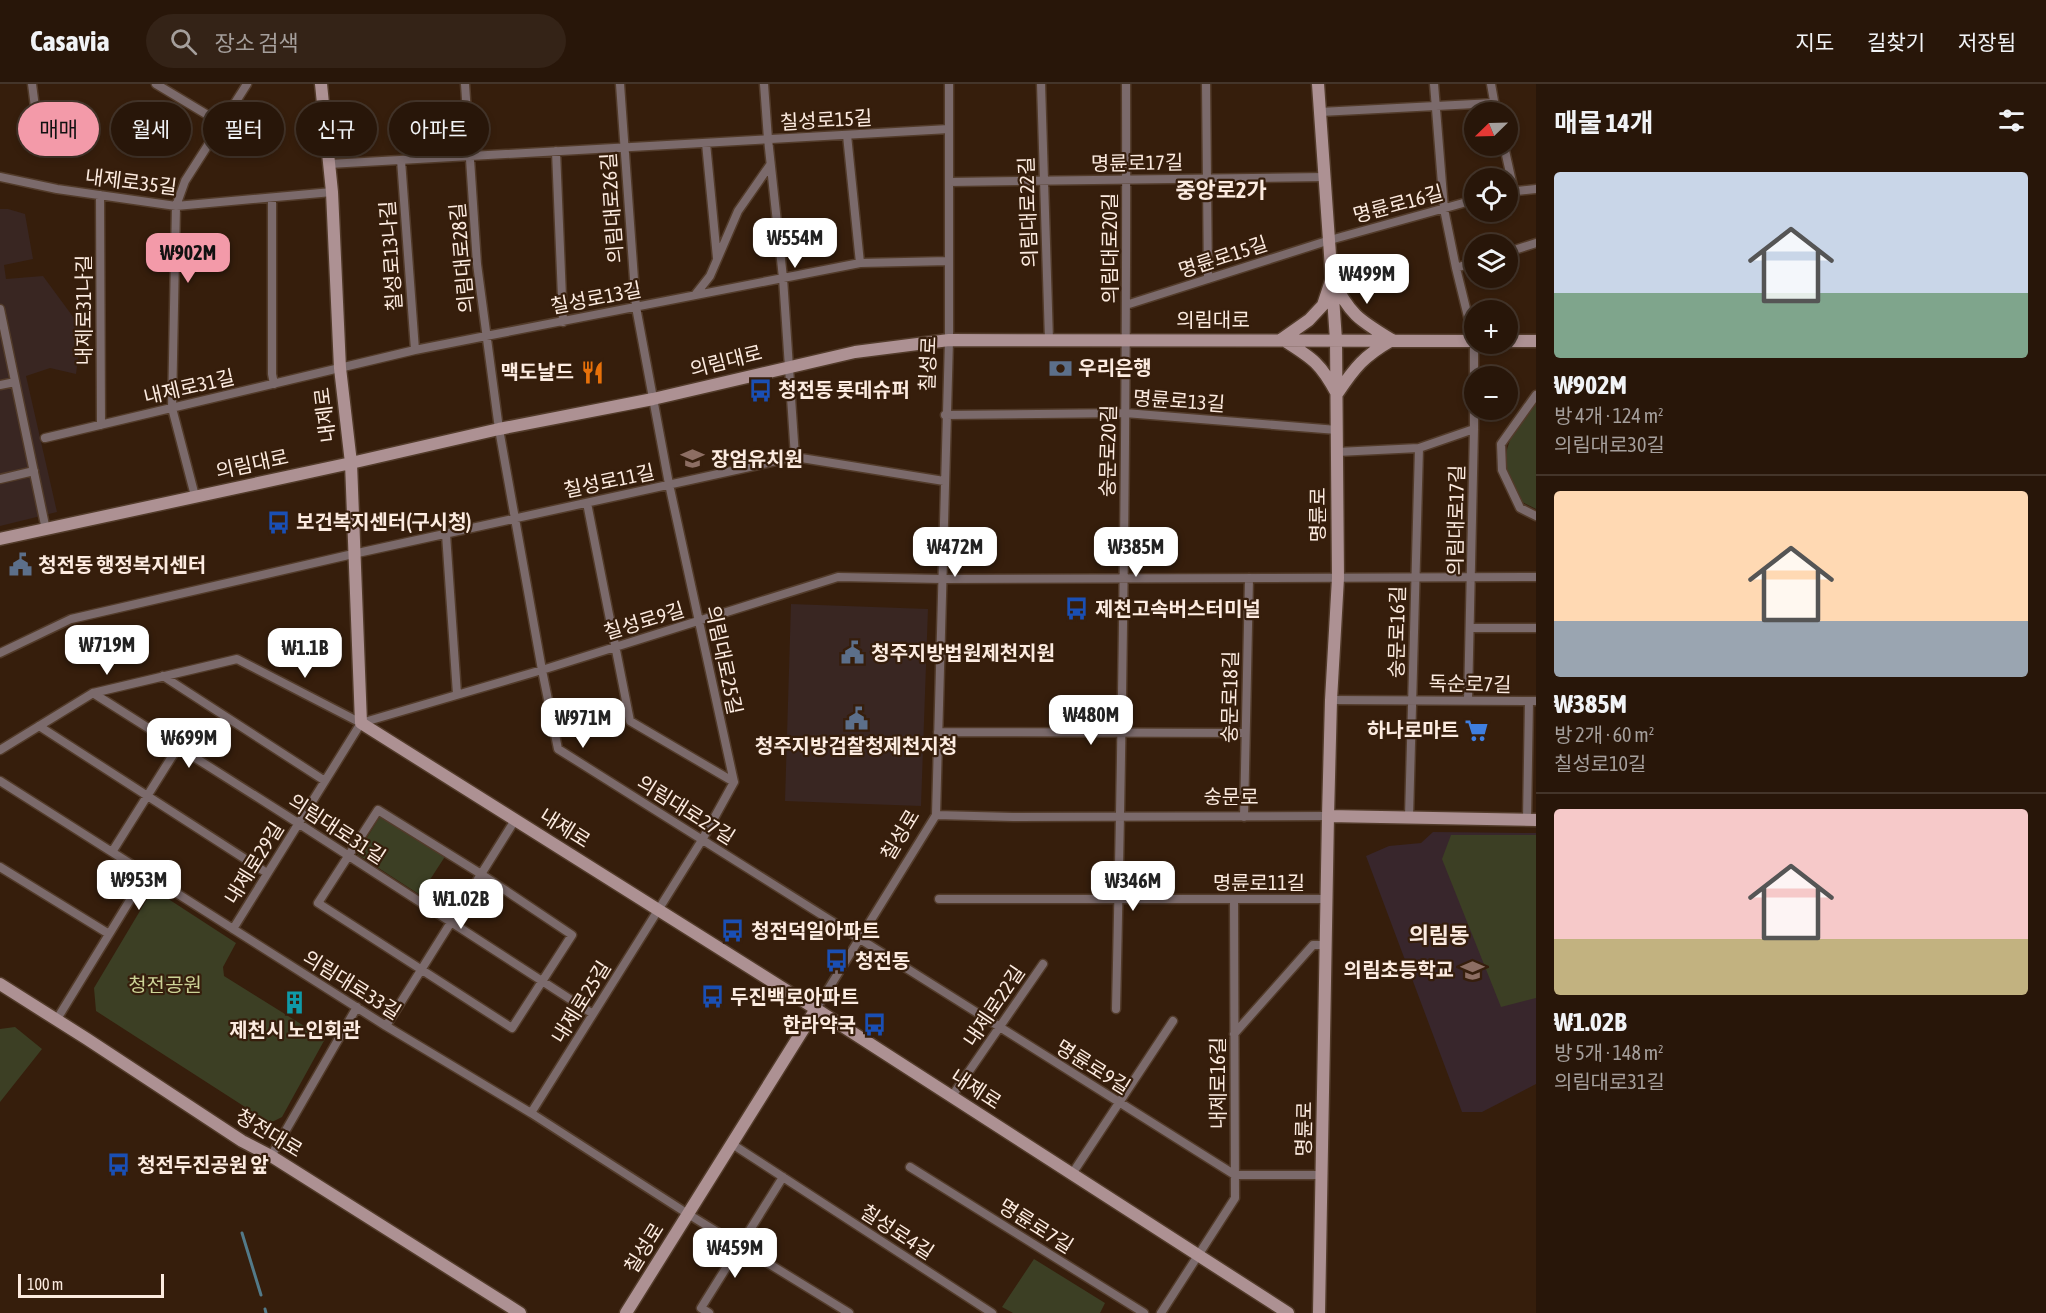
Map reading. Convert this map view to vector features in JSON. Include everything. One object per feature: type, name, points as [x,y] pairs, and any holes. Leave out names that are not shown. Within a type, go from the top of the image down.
[{"type":"street","points":[[32,84],[34,102]]},
{"type":"street","points":[[156,84],[203,112]]},
{"type":"street","points":[[235,102],[247,84]]},
{"type":"street","name":"내제로","points":[[321,84],[332,192],[340,368],[351,464],[361,723],[816,1009],[1288,1313]]},
{"type":"street","name":"의림대로28길","points":[[465,84],[467,102]]},
{"type":"street","name":"의림대로26길","points":[[620,84],[636,307],[653,399]]},
{"type":"street","points":[[764,84],[770,165],[783,278],[795,457]]},
{"type":"street","name":"칠성로","points":[[626,1313],[936,814],[945,415],[949,340],[949,84]]},
{"type":"street","name":"의림대로22길","points":[[1041,84],[1048,340]]},
{"type":"street","name":"의림대로20길","points":[[1126,84],[1127,340]]},
{"type":"street","points":[[1206,84],[1208,279]]},
{"type":"street","name":"명륜로","points":[[1318,84],[1336,340],[1338,578],[1331,700],[1328,816],[1320,1313]]},
{"type":"street","name":"의림대로17길","points":[[1434,84],[1444,209],[1464,300]]},
{"type":"street","points":[[1491,84],[1494,102]]},
{"type":"street","points":[[1320,112],[1434,106],[1464,107]]},
{"type":"street","name":"칠성로15길","points":[[489,155],[949,129]]},
{"type":"street","points":[[847,135],[860,264]]},
{"type":"street","points":[[706,143],[717,261]]},
{"type":"street","points":[[556,151],[562,321]]},
{"type":"street","points":[[195,496],[172,408],[176,206],[185,181],[203,152]]},
{"type":"street","name":"칠성로15길","points":[[329,164],[472,156]]},
{"type":"street","name":"의림대로28길","points":[[472,156],[477,264],[499,429]]},
{"type":"street","name":"칠성로13나길","points":[[401,160],[415,350]]},
{"type":"street","points":[[695,296],[710,276],[738,211],[770,165]]},
{"type":"street","name":"내제로35길","points":[[0,177],[29,184],[176,206],[332,192]]},
{"type":"street","name":"명륜로17길","points":[[949,182],[1325,177]]},
{"type":"street","points":[[1518,190],[1536,189]]},
{"type":"street","name":"내제로31나길","points":[[100,195],[101,425]]},
{"type":"street","points":[[272,198],[272,374],[274,384]]},
{"type":"street","name":"명륜로16길","points":[[1330,240],[1464,203]]},
{"type":"street","name":"명륜로15길","points":[[1126,305],[1330,240]]},
{"type":"street","points":[[1518,249],[1536,243]]},
{"type":"street","name":"칠성로13길","points":[[340,368],[415,350],[860,264],[949,261]]},
{"type":"street","points":[[1456,268],[1464,265]]},
{"type":"street","points":[[1332,278],[1344,303],[1364,323],[1392,340],[1371,352],[1352,371],[1337,394],[1314,358],[1282,339],[1309,320],[1323,305],[1332,278]]},
{"type":"street","points":[[0,309],[46,530]]},
{"type":"street","name":"의림대로","points":[[0,539],[351,464],[499,429],[653,399],[855,351],[949,340],[1464,341]]},
{"type":"street","name":"숭문로20길","points":[[1116,1009],[1121,815],[1127,340]]},
{"type":"street","points":[[1518,341],[1536,341]]},
{"type":"street","name":"의림대로17길","points":[[1468,700],[1474,354]]},
{"type":"street","name":"내제로31길","points":[[45,438],[340,368]]},
{"type":"street","points":[[0,385],[15,382]]},
{"type":"street","points":[[1536,395],[1501,444],[1502,470],[1520,508],[1536,516]]},
{"type":"street","name":"의림대로25길","points":[[653,399],[669,484],[734,782]]},
{"type":"street","name":"명륜로13길","points":[[945,415],[1125,413],[1337,430]]},
{"type":"street","name":"의림대로27길","points":[[499,429],[558,749],[859,939]]},
{"type":"street","points":[[1337,452],[1419,448],[1474,429]]},
{"type":"street","name":"숭문로16길","points":[[1409,817],[1419,448]]},
{"type":"street","name":"칠성로11길","points":[[0,653],[71,619],[353,554],[795,457],[944,481]]},
{"type":"street","points":[[0,479],[34,471]]},
{"type":"street","points":[[587,502],[630,721],[734,782],[702,840],[658,909]]},
{"type":"street","points":[[446,534],[457,694]]},
{"type":"street","name":"칠성로9길","points":[[361,723],[542,670],[838,578],[1536,577]]},
{"type":"street","name":"숭문로18길","points":[[1244,817],[1249,578]]},
{"type":"street","points":[[1470,628],[1536,628]]},
{"type":"street","points":[[0,750],[93,693],[237,659],[361,723]]},
{"type":"street","points":[[163,676],[325,781]]},
{"type":"street","name":"의림대로31길","points":[[93,693],[593,1014]]},
{"type":"street","name":"독순로7길","points":[[1331,700],[1532,701]]},
{"type":"street","name":"숭문로","points":[[936,814],[1013,817],[1328,816],[1531,820],[1532,701]]},
{"type":"street","name":"내제로29길","points":[[233,929],[361,723]]},
{"type":"street","points":[[39,726],[267,873]]},
{"type":"street","points":[[938,732],[1245,733]]},
{"type":"street","points":[[112,852],[178,747]]},
{"type":"street","name":"의림대로33길","points":[[0,781],[386,1026],[531,1113],[688,1214],[849,1313]]},
{"type":"street","points":[[378,810],[481,874],[573,935],[512,1028],[318,903],[378,810]]},
{"type":"street","points":[[386,1026],[515,820]]},
{"type":"street","points":[[0,867],[109,934]]},
{"type":"street","points":[[57,1019],[146,874]]},
{"type":"street","name":"명륜로11길","points":[[939,899],[1327,900]]},
{"type":"street","name":"내제로16길","points":[[1161,1313],[1235,1198],[1234,899]]},
{"type":"street","name":"내제로25길","points":[[531,1113],[658,909]]},
{"type":"street","name":"명륜로9길","points":[[859,939],[1234,1175]]},
{"type":"street","points":[[1234,1034],[1313,945],[1327,945]]},
{"type":"street","name":"내제로22길","points":[[952,1096],[1043,964]]},
{"type":"street","name":"청전대로","points":[[0,984],[242,1141],[272,1156],[520,1313]]},
{"type":"street","points":[[272,1156],[357,1007]]},
{"type":"street","points":[[1072,1174],[1173,1021]]},
{"type":"street","name":"칠성로4길","points":[[732,1144],[992,1313]]},
{"type":"street","name":"명륜로7길","points":[[910,1167],[1144,1313]]},
{"type":"street","points":[[1234,1175],[1322,1175]]},
{"type":"street","points":[[709,1313],[701,1308],[783,1177]]},
{"type":"shaded area","points":[[0,209],[25,214],[33,259],[4,265],[6,279],[43,276],[82,329],[76,374],[50,368],[26,376],[57,512],[0,526]]},
{"type":"shaded area","points":[[791,604],[928,609],[921,806],[785,801]]},
{"type":"shaded area","name":"의림초등학교","points":[[1433,832],[1536,833],[1536,1084],[1482,1112],[1462,1112],[1366,856],[1389,846],[1421,843]]},
{"type":"green space","points":[[1536,403],[1536,509],[1520,501],[1509,478],[1506,460],[1513,434]]},
{"type":"green space","points":[[382,813],[446,855],[420,895],[357,854]]},
{"type":"green space","points":[[1451,835],[1536,835],[1536,998],[1501,1007],[1442,859]]},
{"type":"green space","name":"청전공원","points":[[153,889],[236,943],[223,967],[224,976],[325,1039],[282,1117],[270,1123],[96,1011],[94,988]]},
{"type":"green space","points":[[15,1027],[42,1049],[0,1102],[0,1029]]},
{"type":"green space","points":[[1034,1259],[1105,1303],[1100,1313],[1013,1313],[1002,1307]]},
{"type":"waterway","points":[[242,1233],[261,1295]]},
{"type":"waterway","points":[[265,1309],[266,1313]]},
{"type":"place","name":"우리은행","points":[[1060,368]]},
{"type":"place","name":"맥도날드","points":[[592,372]]},
{"type":"place","name":"청전동 롯데슈퍼","points":[[760,390]]},
{"type":"place","name":"장엄유치원","points":[[693,459]]},
{"type":"place","name":"보건복지센터(구시청)","points":[[278,522]]},
{"type":"place","name":"청전동 행정복지센터","points":[[20,565]]},
{"type":"place","name":"제천고속버스터미널","points":[[1077,609]]},
{"type":"place","name":"청주지방법원제천지원","points":[[853,653]]},
{"type":"place","name":"청주지방검찰청제천지청","points":[[856,718]]},
{"type":"place","name":"하나로마트","points":[[1477,730]]},
{"type":"place","name":"청전덕일아파트","points":[[733,931]]},
{"type":"place","name":"청전동","points":[[837,961]]},
{"type":"place","name":"의림초등학교","points":[[1472,970]]},
{"type":"place","name":"두진백로아파트","points":[[712,997]]},
{"type":"place","name":"제천시 노인회관","points":[[295,1002]]},
{"type":"place","name":"한라약국","points":[[874,1025]]},
{"type":"place","name":"청전두진공원 앞","points":[[119,1165]]},
{"type":"district","name":"중앙로2가","points":[[1221,190]]},
{"type":"district","name":"의림동","points":[[1439,935]]}]
